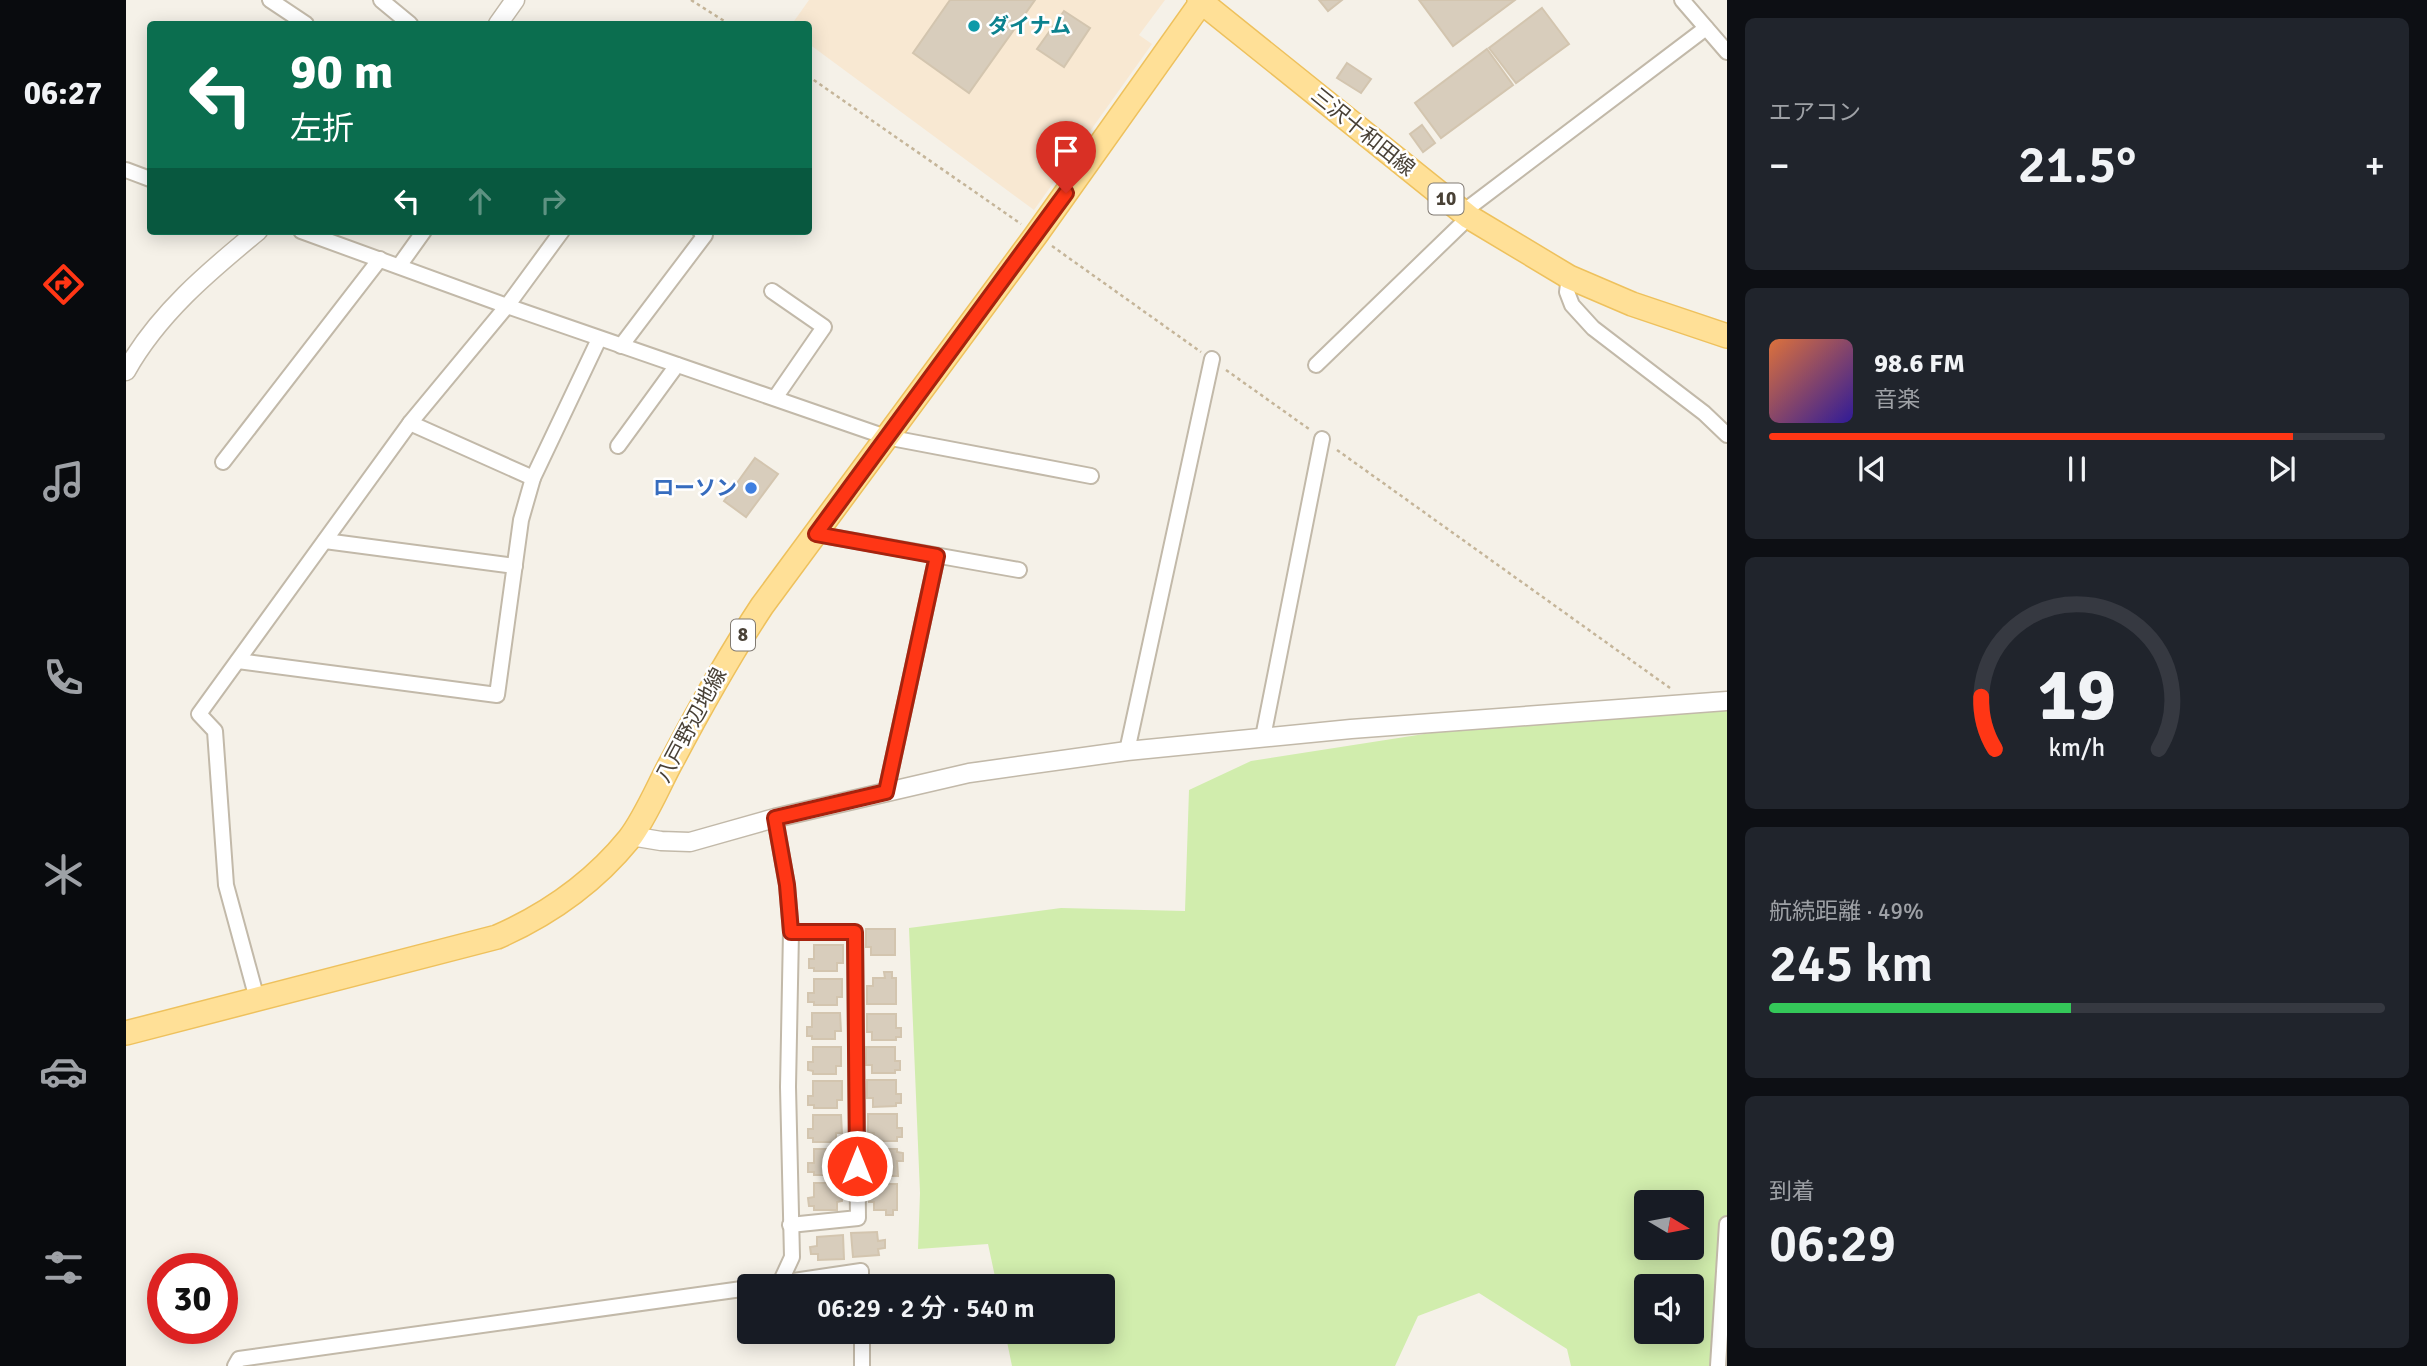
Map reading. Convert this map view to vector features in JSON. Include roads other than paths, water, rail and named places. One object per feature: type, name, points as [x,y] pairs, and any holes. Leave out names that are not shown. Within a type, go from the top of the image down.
[{"type":"main road","name":"三沢十和田線","points":[[1201,1],[1466,215],[1569,277],[1632,304],[1727,336]]},
{"type":"main road","name":"八戸野辺地線","points":[[126,1033],[496,937],[526,924],[576,891],[607,864],[631,836],[725,661],[762,606],[1036,235],[1201,1]]},
{"type":"street","points":[[270,0],[302,21]]},
{"type":"street","points":[[381,0],[406,21]]},
{"type":"street","points":[[500,21],[515,0]]},
{"type":"street","points":[[1682,0],[1727,52]]},
{"type":"street","points":[[1316,365],[1466,215],[1706,29]]},
{"type":"street","points":[[126,170],[147,178]]},
{"type":"street","points":[[128,359],[194,285],[253,235]]},
{"type":"street","points":[[312,235],[599,339],[886,437],[1091,476]]},
{"type":"street","points":[[399,265],[421,235]]},
{"type":"street","points":[[257,999],[226,885],[215,731],[199,714],[411,423],[507,306],[559,235]]},
{"type":"street","points":[[621,346],[705,235]]},
{"type":"street","points":[[223,462],[380,259]]},
{"type":"street","points":[[1569,277],[1567,292],[1572,305],[1593,328],[1704,413],[1727,435]]},
{"type":"street","points":[[772,291],[824,327],[775,398]]},
{"type":"street","points":[[238,661],[497,695],[521,520],[533,478],[599,339]]},
{"type":"street","points":[[1127,751],[1212,359]]},
{"type":"street","points":[[618,446],[677,365]]},
{"type":"street","points":[[411,423],[533,478]]},
{"type":"street","points":[[1263,737],[1322,439]]},
{"type":"street","points":[[816,534],[1019,570]]},
{"type":"street","points":[[325,541],[515,566]]},
{"type":"street","points":[[886,792],[937,556]]},
{"type":"street","points":[[631,836],[690,842],[775,818],[969,773],[1127,751],[1263,737],[1727,701]]},
{"type":"street","points":[[775,818],[787,885],[791,932],[788,1087],[792,1257],[784,1274]]},
{"type":"street","points":[[790,1225],[858,1218],[855,932],[791,932]]},
{"type":"street","points":[[1718,1366],[1727,1224]]},
{"type":"street","points":[[841,1274],[861,1271],[861,1274]]},
{"type":"street","points":[[235,1366],[239,1359],[737,1290]]},
{"type":"street","points":[[862,1344],[862,1366]]},
{"type":"place","name":"ダイナム","points":[[974,26]]},
{"type":"place","name":"ローソン","points":[[751,488]]}]
